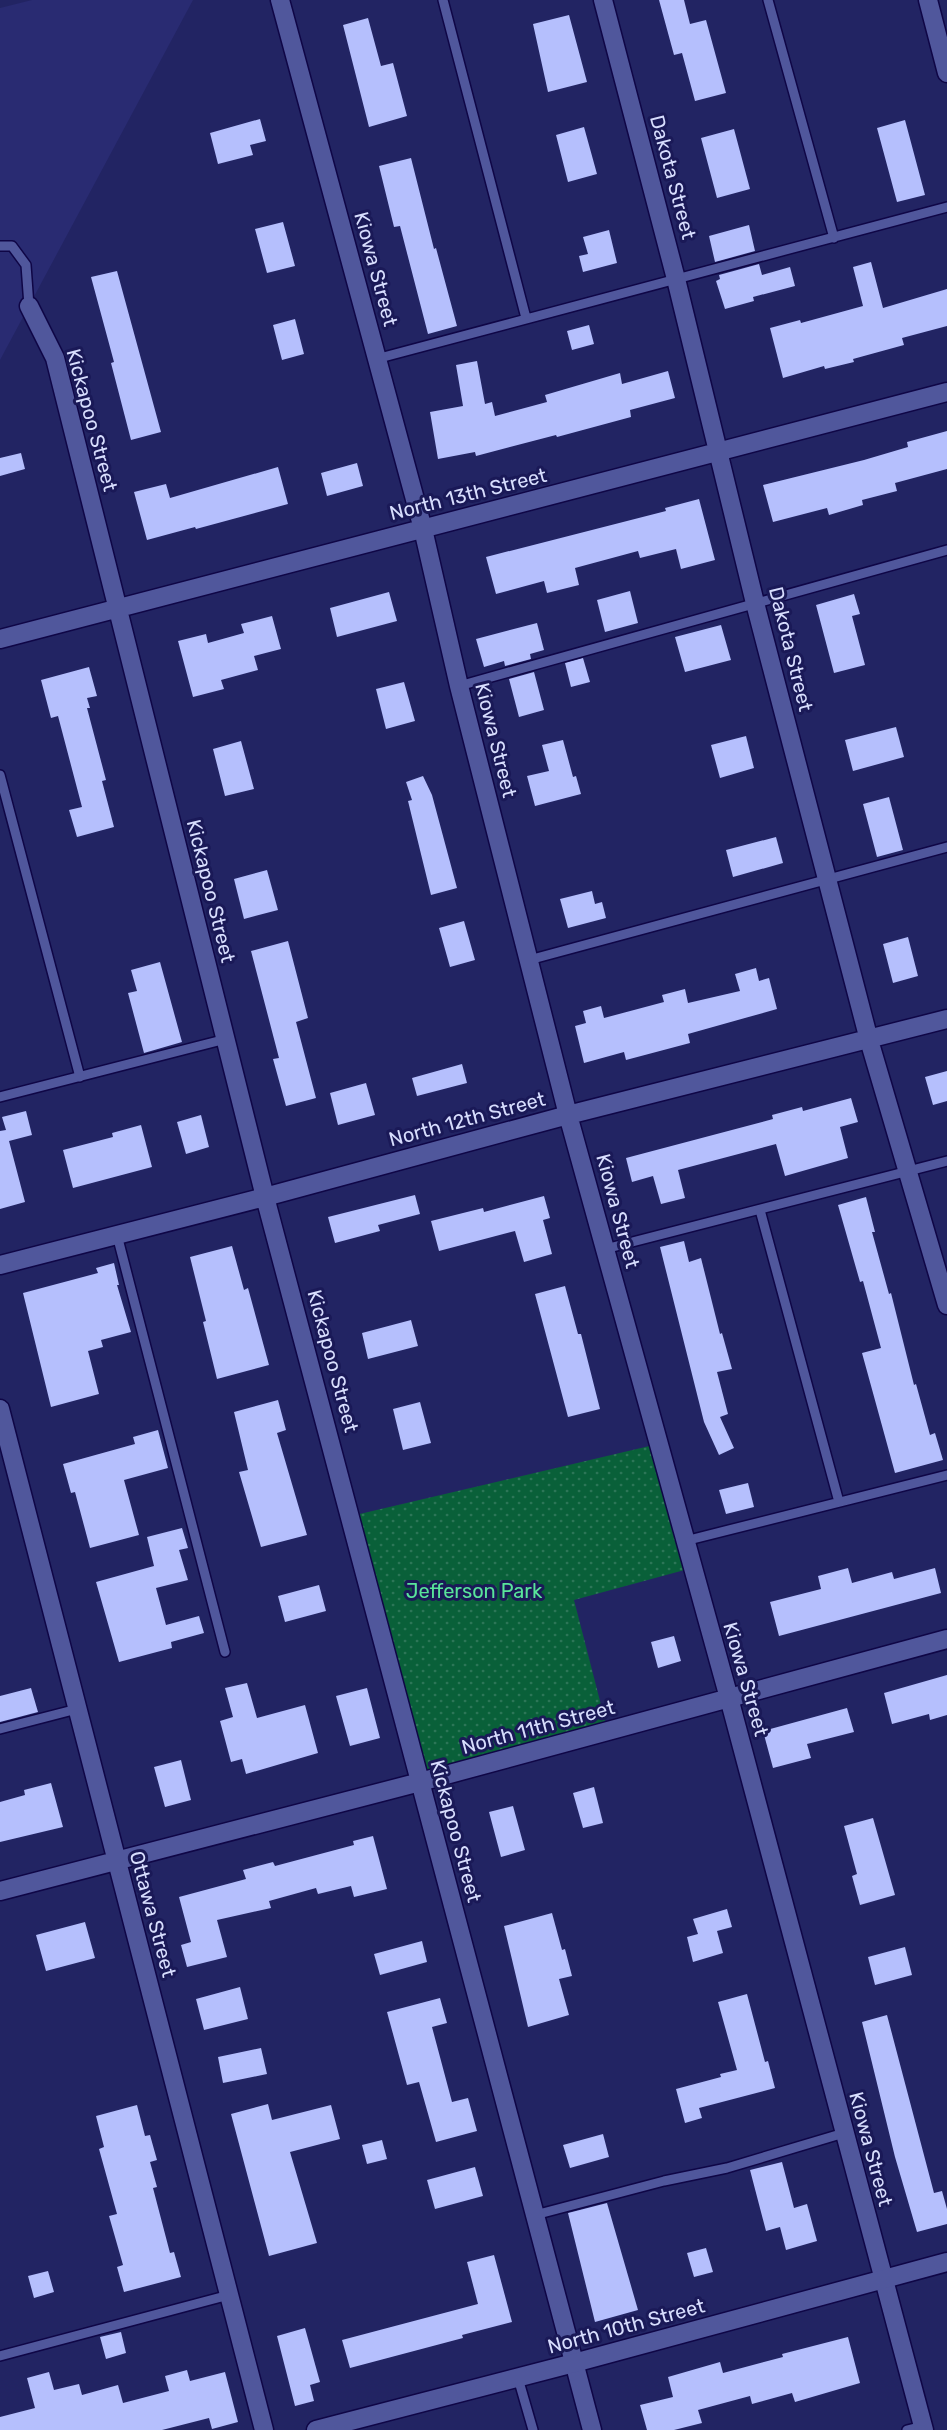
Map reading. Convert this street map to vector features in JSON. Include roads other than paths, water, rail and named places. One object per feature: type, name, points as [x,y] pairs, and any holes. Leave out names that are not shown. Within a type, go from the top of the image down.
[{"type":"street","name":"Kiowa Street","points":[[280,0],[423,529],[459,686],[568,1114],[729,1698],[882,2279],[918,2429]]},
{"type":"street","name":"Dakota Street","points":[[603,0],[676,279],[755,603],[869,1040],[947,1305]]},
{"type":"street","points":[[928,0],[947,73]]},
{"type":"street","name":"Kickapoo Street","points":[[29,306],[55,358],[265,1197],[591,2430]]},
{"type":"street","name":"North 13th Street","points":[[0,639],[947,392]]},
{"type":"street","name":"North 12th Street","points":[[0,1265],[265,1197],[568,1114],[947,1019]]},
{"type":"street","name":"Ottawa Street","points":[[1,1414],[264,2430]]},
{"type":"street","name":"North 11th Street","points":[[0,1891],[420,1782],[947,1639]]},
{"type":"street","name":"North 10th Street","points":[[316,2430],[947,2262]]},
{"type":"lane","points":[[442,0],[526,318]]},
{"type":"lane","points":[[768,0],[834,238]]},
{"type":"lane","points":[[376,359],[947,207]]},
{"type":"lane","points":[[0,246],[12,246],[26,265],[29,306]]},
{"type":"lane","points":[[459,686],[947,550]]},
{"type":"lane","points":[[0,775],[80,1077]]},
{"type":"lane","points":[[529,960],[947,847]]},
{"type":"lane","points":[[0,1097],[226,1039]]},
{"type":"lane","points":[[605,1249],[947,1161]]},
{"type":"lane","points":[[760,1210],[839,1502]]},
{"type":"lane","points":[[117,1235],[225,1652]]},
{"type":"lane","points":[[685,1541],[947,1475]]},
{"type":"lane","points":[[0,1729],[77,1709]]},
{"type":"lane","points":[[535,2215],[664,2181],[727,2168],[844,2133]]},
{"type":"lane","points":[[0,2356],[229,2295]]},
{"type":"lane","points":[[518,2378],[533,2430]]},
{"type":"park label","name":"Jefferson Park","points":[[474,1591]]}]
